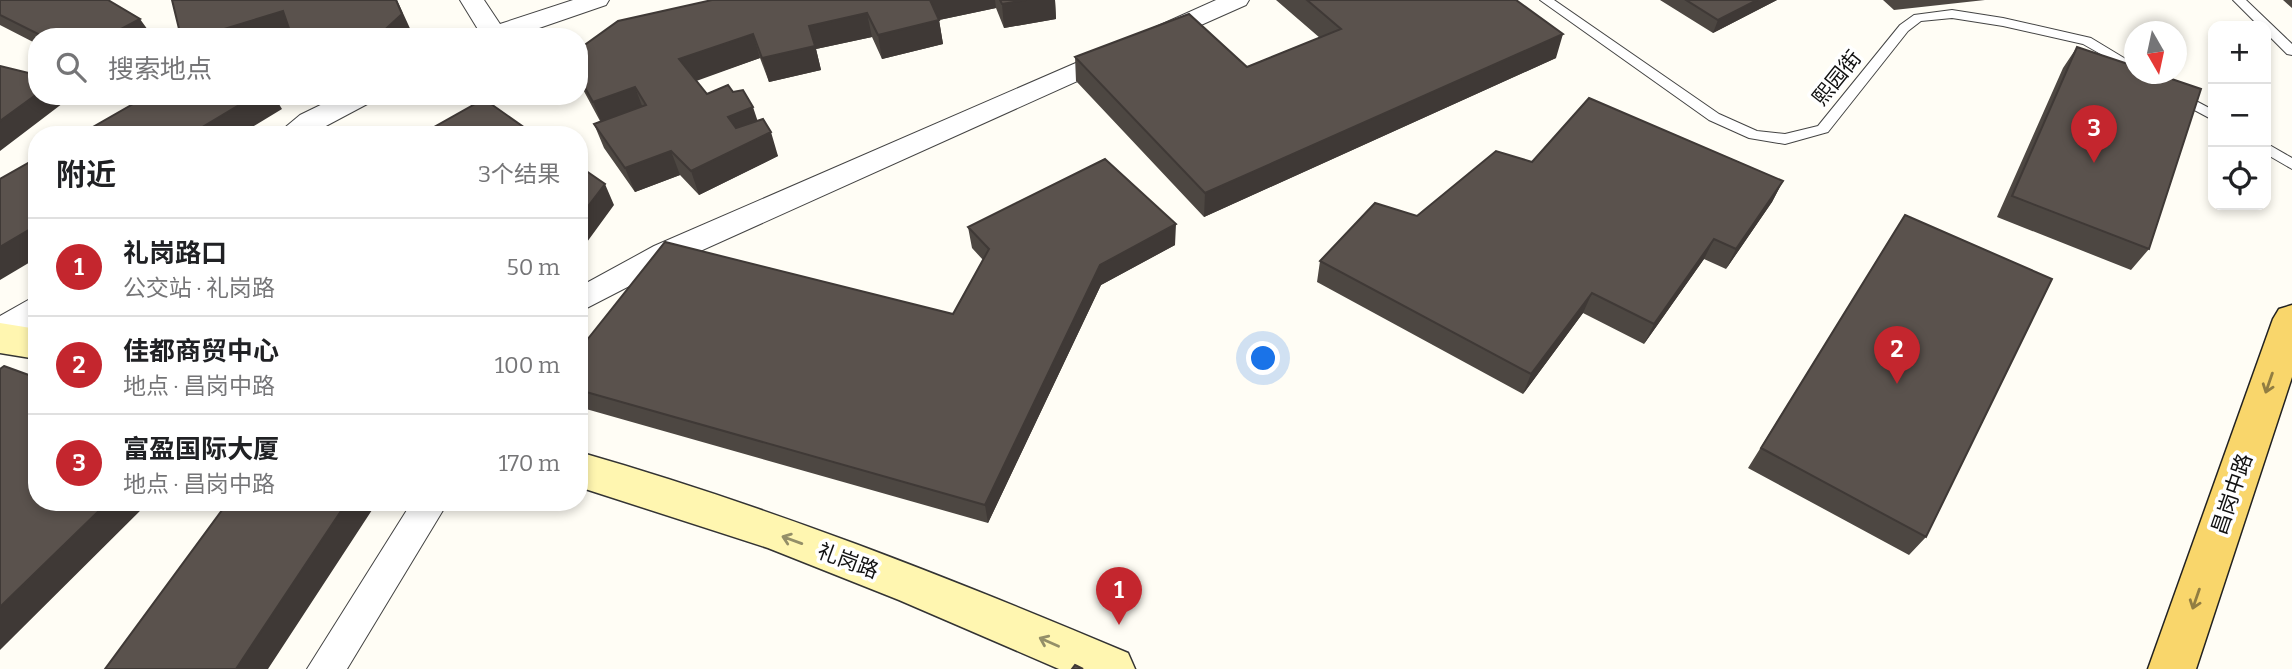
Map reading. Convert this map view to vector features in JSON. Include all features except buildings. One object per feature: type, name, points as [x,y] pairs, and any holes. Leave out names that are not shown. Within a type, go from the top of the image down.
[{"type":"main road","name":"昌岗中路","points":[[2172,669],[2292,319]]},
{"type":"street","points":[[472,0],[486,28]]},
{"type":"street","points":[[511,28],[597,0]]},
{"type":"street","points":[[588,295],[665,254],[1237,0]]},
{"type":"street","points":[[303,126],[343,105]]},
{"type":"street","points":[[0,332],[28,313]]},
{"type":"street","points":[[0,338],[28,343]]},
{"type":"street","name":"礼岗路","points":[[588,472],[725,515],[886,575],[1111,669]]},
{"type":"street","points":[[326,669],[425,511]]},
{"type":"lane","name":"熙园街","points":[[1546,0],[1714,117],[1754,135],[1785,139],[1823,129],[1904,28],[1918,18],[1952,14],[2087,41],[2124,63]]},
{"type":"lane","points":[[2239,0],[2292,51]]},
{"type":"lane","points":[[2166,88],[2208,113]]},
{"type":"lane","points":[[2271,151],[2292,164]]},
{"type":"place","name":"富盈国际大厦","points":[[2094,163]]},
{"type":"place","name":"佳都商贸中心","points":[[1897,384]]},
{"type":"place","name":"礼岗路口","points":[[1119,625]]}]
